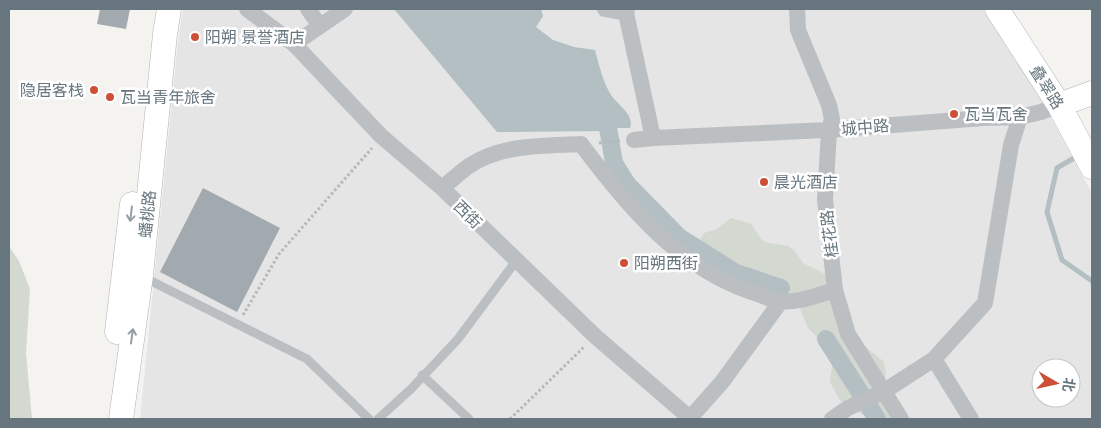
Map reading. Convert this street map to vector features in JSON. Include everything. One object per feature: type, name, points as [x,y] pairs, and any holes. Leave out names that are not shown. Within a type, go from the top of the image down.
[{"type":"main road","name":"蟠桃路","points":[[107,419],[155,9]]},
{"type":"main road","name":"蟠桃路","points":[[121,419],[141,275],[169,9]]},
{"type":"main road","name":"叠翠路","points":[[997,9],[1059,105],[1092,167]]},
{"type":"main road","name":"城中路","points":[[1059,105],[1092,93]]},
{"type":"street","name":"西街","points":[[246,9],[294,44],[381,136],[442,188],[595,336],[690,419]]},
{"type":"street","points":[[308,9],[320,26]]},
{"type":"street","points":[[294,44],[345,9]]},
{"type":"street","points":[[605,9],[626,11],[653,138]]},
{"type":"street","name":"桂花路","points":[[797,9],[798,30],[829,105],[832,119],[829,130],[825,200],[835,290],[848,334],[901,419]]},
{"type":"street","name":"城中路","points":[[634,140],[829,130],[983,118],[1020,117],[1059,105]]},
{"type":"street","points":[[832,419],[848,408],[883,392],[934,359],[985,304],[1011,145],[1020,117]]},
{"type":"street","points":[[442,188],[470,165],[496,153],[519,147],[580,144],[615,190],[641,219],[699,267],[740,289],[780,302],[807,298],[835,290]]},
{"type":"street","points":[[690,419],[722,382],[780,302]]},
{"type":"street","points":[[934,359],[971,419]]},
{"type":"lane","points":[[378,419],[411,389],[422,375],[458,339],[516,261]]},
{"type":"lane","points":[[141,275],[307,359],[369,419]]},
{"type":"lane","points":[[422,375],[469,419]]},
{"type":"path","points":[[238,324],[279,254],[381,136]]},
{"type":"path","points":[[510,419],[595,336]]},
{"type":"shaded area","name":"阳朔西街","points":[[183,9],[793,9],[792,27],[826,112],[826,120],[823,126],[632,135],[634,145],[712,141],[830,139],[837,120],[804,28],[802,19],[803,9],[983,9],[1044,105],[1092,193],[1092,419],[140,419],[178,41]]},
{"type":"shaded area","points":[[394,9],[541,9],[543,16],[536,27],[553,40],[574,47],[595,50],[606,85],[611,95],[628,114],[631,123],[630,128],[608,128],[602,131],[497,132]]},
{"type":"shaded area","points":[[731,218],[751,224],[762,240],[768,243],[788,246],[795,251],[803,263],[825,274],[861,343],[883,361],[886,371],[882,400],[895,419],[870,419],[841,402],[830,382],[831,357],[821,341],[808,328],[799,306],[722,271],[699,257],[700,240],[704,233],[717,229]]},
{"type":"shaded area","points":[[9,246],[19,261],[30,289],[26,353],[32,419],[9,419]]},
{"type":"building","points":[[100,9],[130,9],[126,29],[97,24]]},
{"type":"building","points":[[203,188],[280,228],[237,312],[160,272]]},
{"type":"waterway","points":[[608,128],[614,163],[627,184],[679,237],[736,273],[781,288]]},
{"type":"waterway","points":[[1079,155],[1057,168],[1047,212],[1062,260],[1092,281]]},
{"type":"waterway","points":[[826,339],[877,419]]},
{"type":"place","name":"阳朔 景誉酒店","points":[[195,37]]},
{"type":"place","name":"隐居客栈","points":[[94,90]]},
{"type":"place","name":"瓦当青年旅舍","points":[[110,97]]},
{"type":"place","name":"瓦当瓦舍","points":[[954,114]]},
{"type":"place","name":"晨光酒店","points":[[764,182]]},
{"type":"place","name":"阳朔西街","points":[[624,263]]}]
